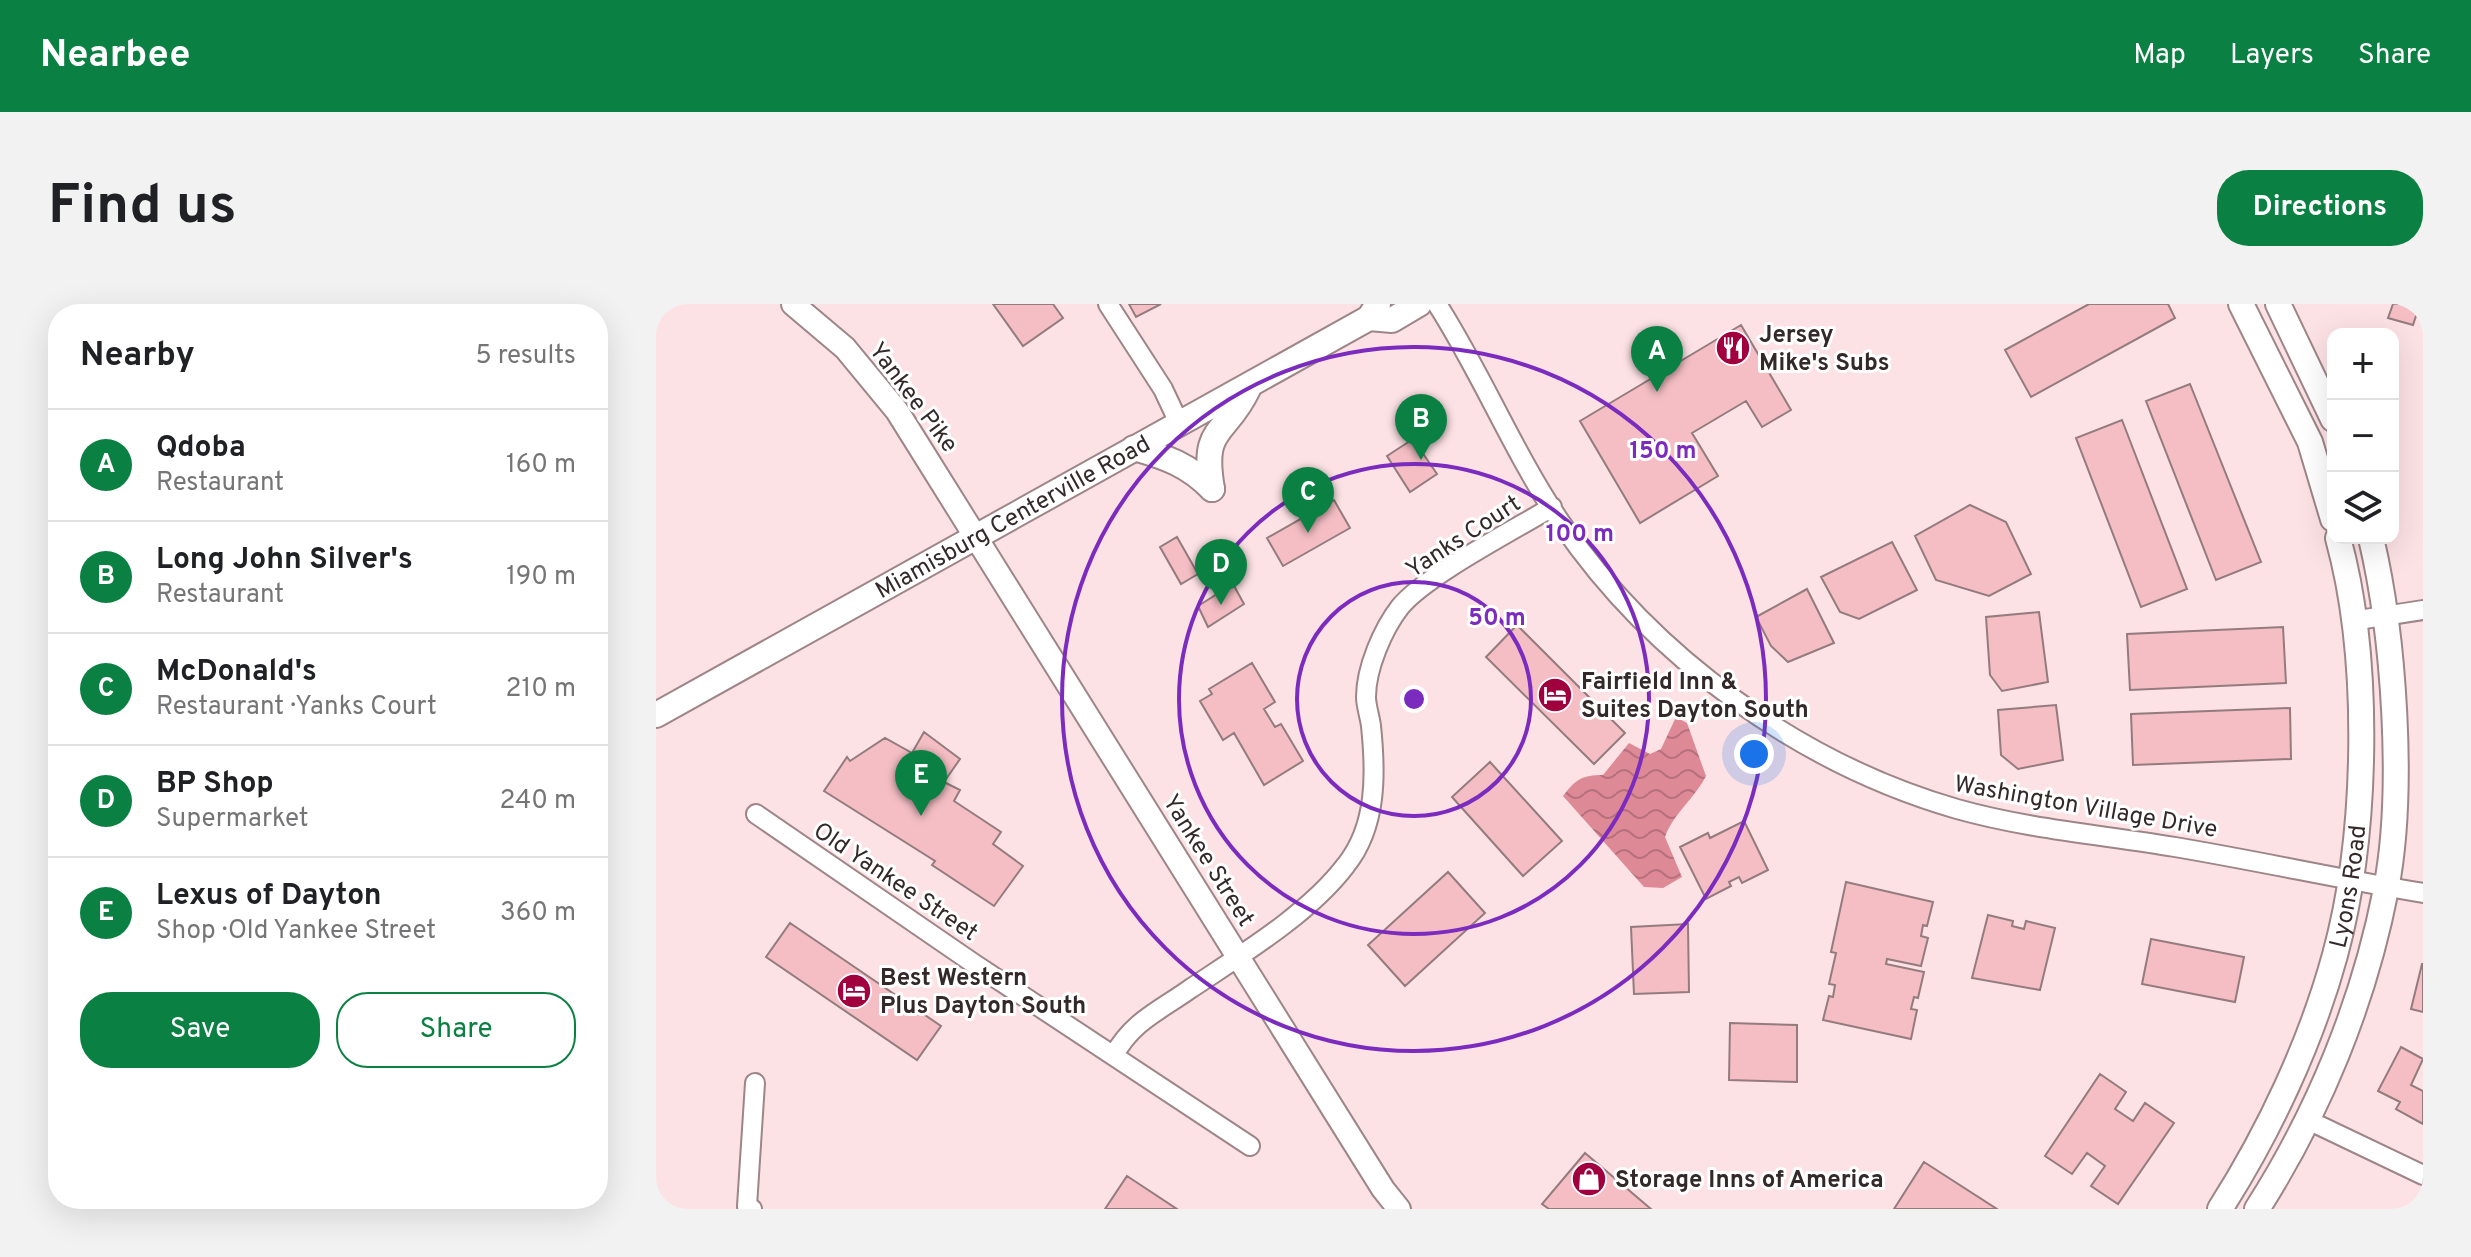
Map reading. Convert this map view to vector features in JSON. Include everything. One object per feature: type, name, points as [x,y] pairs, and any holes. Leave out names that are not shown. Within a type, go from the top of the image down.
[{"type":"main road","name":"Miamisburg Centerville Road","points":[[665,710],[1380,311],[1392,320],[1419,304]]},
{"type":"main road","points":[[2241,304],[2310,442],[2327,499]]},
{"type":"main road","points":[[2278,304],[2327,406]]},
{"type":"main road","points":[[1134,448],[1176,460],[1196,473],[1212,489],[1208,453],[1212,439],[1252,382]]},
{"type":"main road","name":"Lyons Road","points":[[2220,1209],[2271,1123],[2306,1036],[2335,954],[2349,879],[2359,776],[2360,702],[2352,621],[2339,544]]},
{"type":"main road","name":"Lyons Road","points":[[2257,1209],[2310,1121],[2366,967],[2386,887],[2393,790],[2393,714],[2386,618],[2372,544]]},
{"type":"street","name":"Yankee Pike","points":[[793,304],[845,348],[880,389],[942,478],[975,538]]},
{"type":"street","points":[[1108,304],[1155,376],[1179,423]]},
{"type":"street","name":"Washington Village Drive","points":[[1437,304],[1552,507],[1598,570],[1631,607],[1705,676],[1787,734],[1876,781],[1932,802],[2002,820],[2423,893]]},
{"type":"street","name":"Yanks Court","points":[[1114,1055],[1128,1030],[1239,956],[1323,892],[1359,848],[1369,821],[1374,784],[1366,696],[1378,649],[1401,605],[1435,579],[1552,507]]},
{"type":"street","name":"Yankee Street","points":[[975,538],[1383,1189],[1399,1209]]},
{"type":"street","points":[[2352,621],[2423,610]]},
{"type":"street","name":"Old Yankee Street","points":[[756,814],[973,963],[1250,1146]]},
{"type":"street","points":[[752,1209],[747,1206],[755,1083]]},
{"type":"street","points":[[2310,1121],[2423,1175]]},
{"type":"water","points":[[1676,717],[1687,723],[1706,776],[1665,837],[1682,877],[1663,888],[1644,887],[1563,796],[1580,779],[1603,775],[1629,743],[1650,754],[1661,749]]},
{"type":"building","points":[[993,304],[1053,304],[1063,318],[1023,346]]},
{"type":"building","points":[[1129,304],[1161,304],[1136,317]]},
{"type":"building","points":[[2089,304],[2168,304],[2175,318],[2031,397],[2005,350]]},
{"type":"building","points":[[2393,304],[2420,304],[2413,325],[2388,318]]},
{"type":"building","points":[[1741,325],[1791,410],[1762,427],[1746,401],[1692,433],[1718,476],[1640,523],[1580,421]]},
{"type":"building","points":[[2190,384],[2261,562],[2216,580],[2146,401]]},
{"type":"building","points":[[2122,420],[2187,589],[2141,607],[2076,438]]},
{"type":"building","points":[[1413,439],[1437,474],[1410,492],[1387,456]]},
{"type":"building","points":[[1334,500],[1350,528],[1283,566],[1267,538]]},
{"type":"building","points":[[1970,505],[2006,522],[2031,574],[1989,596],[1936,580],[1915,536]]},
{"type":"building","points":[[1177,537],[1198,574],[1181,584],[1160,547]]},
{"type":"building","points":[[1892,542],[1917,590],[1859,619],[1840,612],[1821,577]]},
{"type":"building","points":[[1233,584],[1244,604],[1208,627],[1198,606]]},
{"type":"building","points":[[1807,589],[1834,643],[1788,662],[1771,646],[1756,617]]},
{"type":"building","points":[[2039,612],[2048,682],[2002,691],[1990,675],[1986,617]]},
{"type":"building","name":"Fairfield Inn & Suites Dayton South","points":[[1517,625],[1625,733],[1594,764],[1486,657]]},
{"type":"building","points":[[2283,627],[2286,683],[2130,690],[2127,634]]},
{"type":"building","points":[[1252,663],[1275,702],[1264,709],[1275,727],[1281,724],[1303,761],[1264,785],[1234,733],[1223,740],[1200,701],[1212,694],[1209,689]]},
{"type":"building","points":[[2056,705],[2063,760],[2018,769],[2001,755],[1998,710]]},
{"type":"building","points":[[2290,708],[2291,759],[2133,765],[2131,714]]},
{"type":"building","points":[[924,732],[960,759],[944,782],[960,790],[954,801],[1001,832],[993,844],[1023,866],[994,906],[932,865],[935,861],[824,791],[847,757],[850,761],[885,738],[912,753]]},
{"type":"building","points":[[1490,762],[1562,841],[1523,876],[1452,797]]},
{"type":"building","points":[[1744,821],[1768,870],[1742,883],[1739,877],[1729,882],[1731,886],[1706,899],[1680,847],[1708,833],[1710,838]]},
{"type":"building","points":[[1448,872],[1485,913],[1405,986],[1368,945]]},
{"type":"building","points":[[1846,882],[1933,902],[1927,926],[1923,925],[1921,936],[1928,938],[1921,966],[1887,959],[1886,964],[1924,972],[1918,998],[1914,997],[1911,1009],[1917,1010],[1911,1039],[1823,1020],[1835,985],[1829,984],[1836,953],[1831,952]]},
{"type":"building","points":[[1988,915],[2013,921],[2012,926],[2024,929],[2026,921],[2055,928],[2040,990],[1972,978]]},
{"type":"building","name":"Best Western Plus Dayton South","points":[[790,923],[941,1026],[917,1060],[766,957]]},
{"type":"building","points":[[1688,924],[1689,992],[1634,994],[1631,927]]},
{"type":"building","points":[[2151,939],[2244,957],[2235,1002],[2142,984]]},
{"type":"building","points":[[2423,964],[2423,1012],[2411,1009]]},
{"type":"building","points":[[1730,1023],[1797,1025],[1797,1082],[1729,1080]]},
{"type":"building","points":[[2401,1047],[2423,1059],[2411,1085],[2423,1091],[2423,1124],[2396,1109],[2400,1102],[2378,1091]]},
{"type":"building","points":[[2100,1074],[2126,1092],[2115,1109],[2133,1121],[2145,1103],[2174,1123],[2118,1204],[2091,1186],[2105,1166],[2087,1153],[2072,1174],[2045,1156]]},
{"type":"building","name":"Storage Inns of America","points":[[1585,1153],[1651,1209],[1549,1209],[1542,1204]]},
{"type":"building","points":[[1924,1162],[1997,1209],[1894,1209]]},
{"type":"building","points":[[1127,1176],[1177,1209],[1105,1209]]},
{"type":"place","name":"Jersey Mike's Subs","points":[[1733,348]]},
{"type":"place","name":"Qdoba","points":[[1657,392]]},
{"type":"place","name":"Long John Silver's","points":[[1421,460]]},
{"type":"place","name":"McDonald's","points":[[1308,533]]},
{"type":"place","name":"BP Shop","points":[[1221,605]]},
{"type":"place","name":"Fairfield Inn & Suites Dayton South","points":[[1555,695]]},
{"type":"place","name":"Lexus of Dayton","points":[[921,816]]},
{"type":"place","name":"Best Western Plus Dayton South","points":[[854,991]]},
{"type":"place","name":"Storage Inns of America","points":[[1589,1179]]}]
